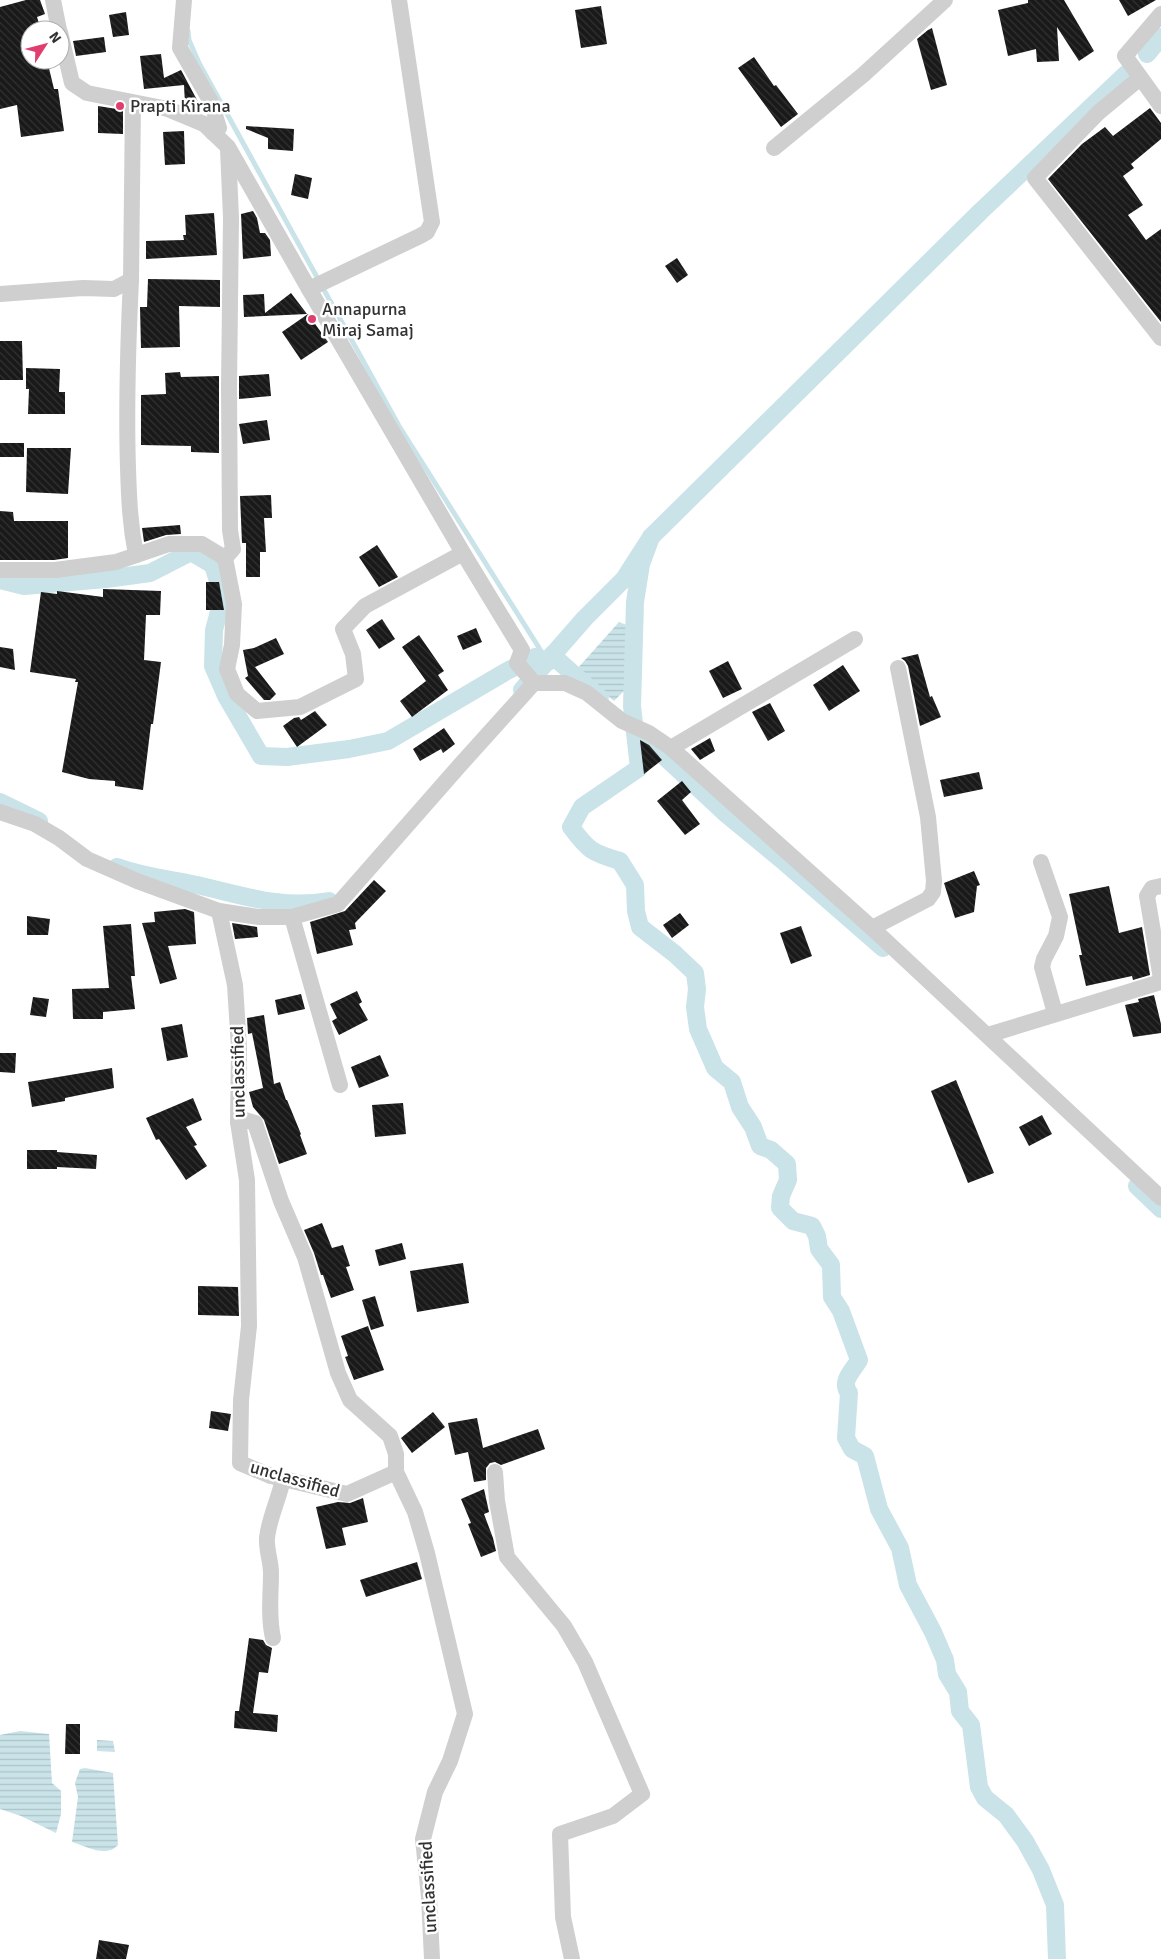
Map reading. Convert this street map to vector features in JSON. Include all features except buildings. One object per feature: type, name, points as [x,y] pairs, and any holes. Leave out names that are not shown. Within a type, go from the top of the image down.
[{"type":"street","points":[[53,0],[58,20]]},
{"type":"street","points":[[184,0],[180,48],[211,102],[219,128],[213,133]]},
{"type":"street","points":[[309,289],[420,236],[427,232],[432,222],[399,0]]},
{"type":"street","points":[[774,148],[863,75],[944,0]]},
{"type":"street","points":[[1161,14],[1125,56],[1161,106]]},
{"type":"street","points":[[69,70],[72,83],[87,93],[168,109],[204,124],[228,147],[463,553],[522,650],[517,663],[534,683]]},
{"type":"street","points":[[1140,78],[1099,112],[1035,178],[1161,338]]},
{"type":"street","points":[[133,103],[127,446],[130,526],[136,555]]},
{"type":"street","points":[[225,558],[233,549],[230,530],[229,387],[232,218],[228,147]]},
{"type":"street","points":[[0,294],[83,288],[114,289],[131,280]]},
{"type":"street","points":[[0,570],[55,570],[116,562],[170,544],[202,544],[225,558],[234,604],[232,645],[227,669],[237,694],[257,711],[300,707],[356,679],[353,654],[343,629],[365,606],[463,553]]},
{"type":"street","points":[[671,748],[855,639]]},
{"type":"street","points":[[872,928],[928,900],[933,892],[934,881],[928,817],[898,668]]},
{"type":"street","points":[[0,812],[35,824],[59,838],[87,859],[137,881],[219,911],[259,917],[292,917],[338,904],[534,683],[564,683],[586,693],[622,721],[639,728],[671,748],[872,928],[1161,1198]]},
{"type":"street","points":[[1041,862],[1060,917],[1056,936],[1042,967],[1055,1013]]},
{"type":"street","points":[[988,1035],[1161,981],[1147,896],[1148,891],[1152,888],[1161,886]]},
{"type":"street","name":"unclassified","points":[[219,911],[236,985],[239,1048],[238,1122],[247,1180],[248,1326],[241,1400],[240,1463],[283,1479],[347,1494],[396,1472],[415,1512],[427,1553],[465,1714],[450,1761],[435,1792],[423,1839],[430,1897],[432,1959]]},
{"type":"street","points":[[292,917],[340,1086]]},
{"type":"street","points":[[238,1122],[245,1120],[255,1123],[281,1201],[305,1257],[338,1373],[350,1400],[390,1436],[396,1454],[396,1472]]},
{"type":"street","points":[[495,1472],[497,1501],[507,1557],[564,1626],[585,1662],[642,1794],[613,1816],[560,1834],[562,1917],[572,1959]]},
{"type":"street","points":[[273,1638],[270,1610],[271,1571],[267,1539],[272,1513],[280,1494],[283,1479]]},
{"type":"water","points":[[619,622],[629,626],[628,687],[614,701],[577,669]]},
{"type":"water","points":[[20,1731],[49,1734],[52,1783],[61,1791],[61,1814],[56,1833],[21,1816],[0,1809],[0,1735]]},
{"type":"water","points":[[97,1740],[113,1741],[115,1752],[97,1751]]},
{"type":"water","points":[[85,1768],[113,1773],[118,1845],[108,1851],[96,1850],[72,1842],[78,1797],[75,1783],[80,1769]]},
{"type":"waterway","points":[[188,31],[189,40],[199,63],[399,426],[548,662]]},
{"type":"waterway","points":[[1147,54],[1161,37]]},
{"type":"waterway","points":[[522,690],[585,618],[624,579],[651,537],[981,211],[1126,74]]},
{"type":"waterway","points":[[651,537],[641,564],[635,602],[632,706],[639,768],[582,807],[571,827],[591,850],[620,861],[635,885],[636,911],[640,927],[675,954],[695,973],[697,989],[695,1007],[698,1029],[715,1068],[732,1082],[740,1107],[753,1127],[760,1146],[771,1150],[787,1164],[788,1180],[781,1196],[780,1208],[793,1221],[812,1226],[817,1236],[819,1249],[831,1265],[832,1297],[841,1311],[859,1360],[848,1376],[846,1384],[849,1393],[846,1438],[852,1449],[865,1456],[879,1509],[900,1548],[908,1585],[933,1632],[945,1660],[947,1674],[958,1692],[960,1711],[971,1725],[979,1787],[985,1798],[1006,1815],[1025,1841],[1041,1870],[1055,1905],[1057,1959]]},
{"type":"waterway","points":[[0,580],[24,586],[150,573],[191,552],[213,565],[223,597],[214,630],[213,666],[226,696],[261,756],[287,757],[349,749],[388,741],[507,671],[535,657],[548,662]]},
{"type":"waterway","points":[[552,655],[600,698]]},
{"type":"waterway","points":[[636,730],[725,813],[883,948]]},
{"type":"waterway","points":[[0,802],[39,821]]},
{"type":"waterway","points":[[117,867],[260,900],[293,904],[329,901]]},
{"type":"waterway","points":[[1137,1186],[1161,1209]]},
{"type":"place","name":"Prapti Kirana","points":[[120,106]]},
{"type":"place","name":"Annapurna Miraj Samaj","points":[[312,319]]}]
